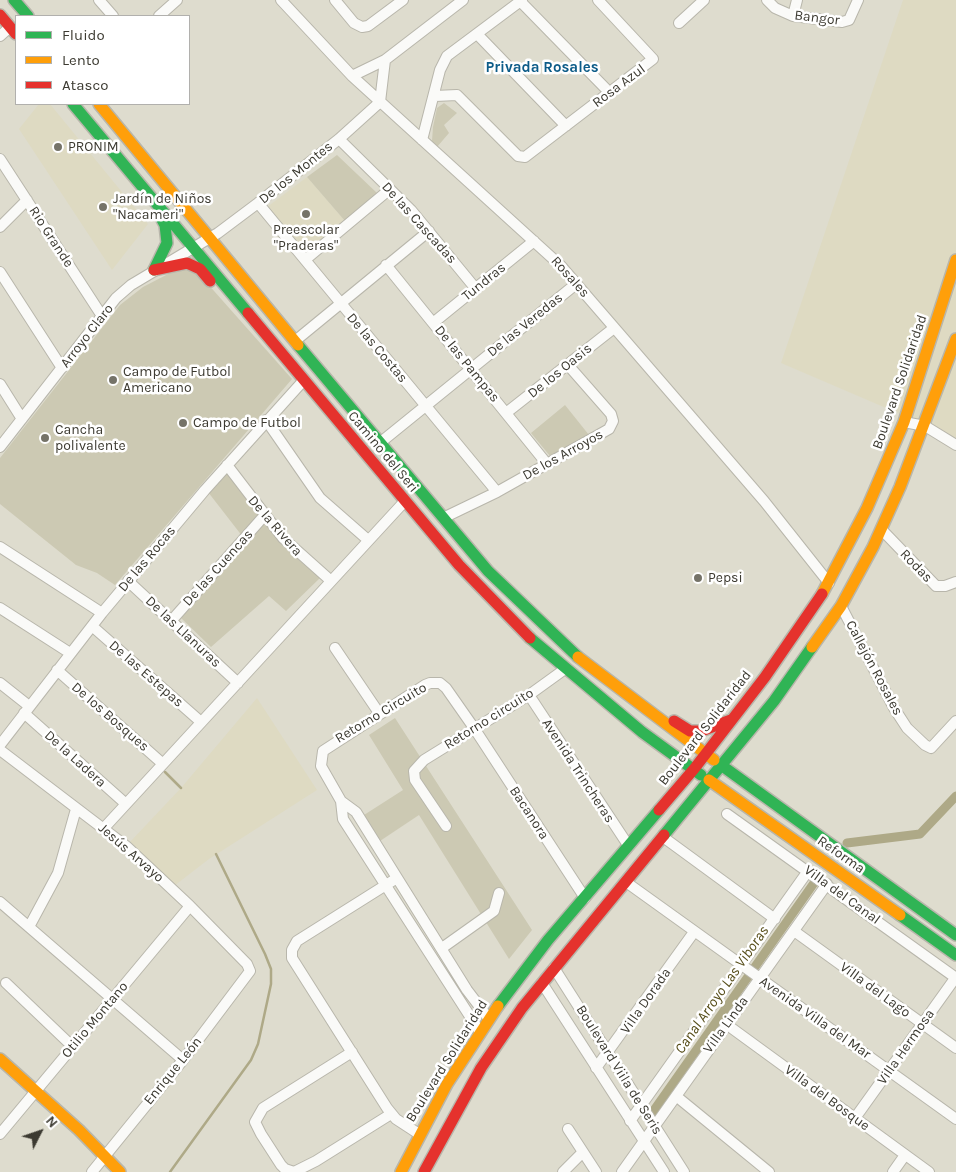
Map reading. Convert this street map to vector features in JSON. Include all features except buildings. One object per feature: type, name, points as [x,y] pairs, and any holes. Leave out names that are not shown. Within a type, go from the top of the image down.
[{"type":"main road","points":[[14,0],[27,15]]},
{"type":"main road","points":[[0,15],[13,30]]},
{"type":"main road","name":"Camino del Seri","points":[[74,105],[458,565],[565,669],[628,721],[709,780]]},
{"type":"main road","name":"Camino del Seri","points":[[100,105],[295,342],[488,571],[528,613],[568,649],[608,682],[721,765]]},
{"type":"main road","points":[[137,181],[161,217],[166,232],[164,252],[154,270]]},
{"type":"main road","name":"Boulevard Solidaridad","points":[[401,1172],[419,1134],[447,1084],[489,1019],[538,954],[706,754],[791,640],[829,583],[867,508],[904,422],[956,260]]},
{"type":"main road","points":[[154,270],[182,264],[196,267],[229,302],[246,311]]},
{"type":"main road","points":[[424,1172],[481,1068],[542,983],[779,694],[841,606],[882,530],[925,426],[956,339]]},
{"type":"main road","points":[[608,682],[638,695],[690,730],[702,731],[732,720]]},
{"type":"main road","name":"Reforma","points":[[721,765],[956,935]]},
{"type":"main road","name":"Reforma","points":[[709,780],[956,955]]},
{"type":"main road","points":[[927,934],[935,920]]},
{"type":"main road","points":[[0,1059],[120,1172]]},
{"type":"street","points":[[99,0],[112,15]]},
{"type":"street","points":[[160,15],[177,0]]},
{"type":"street","name":"Rosales","points":[[281,0],[352,76],[534,241],[576,284],[764,501],[829,583]]},
{"type":"street","points":[[335,0],[354,23],[362,27],[368,26],[403,0]]},
{"type":"street","points":[[352,76],[385,60],[463,0]]},
{"type":"street","name":"Rosa Azul","points":[[435,96],[458,95],[518,156],[526,157],[652,61],[653,58],[598,0]]},
{"type":"street","points":[[687,0],[695,8]]},
{"type":"street","points":[[679,22],[704,0]]},
{"type":"street","name":"Bangor","points":[[767,0],[775,8],[793,16],[842,22],[849,20],[852,16],[858,0]]},
{"type":"street","points":[[793,16],[798,0]]},
{"type":"street","points":[[422,140],[435,96],[440,70],[448,56],[521,1],[609,92]]},
{"type":"street","points":[[0,36],[13,30]]},
{"type":"street","points":[[477,34],[566,126]]},
{"type":"street","points":[[380,102],[385,60]]},
{"type":"street","name":"De los Montes","points":[[194,247],[258,203],[339,139],[380,102]]},
{"type":"street","name":"De las Cascadas","points":[[339,139],[429,231],[476,289]]},
{"type":"street","name":"Rio Grande","points":[[0,159],[102,316]]},
{"type":"street","points":[[305,260],[390,189]]},
{"type":"street","points":[[0,227],[27,200]]},
{"type":"street","name":"De las Costas","points":[[258,203],[497,492]]},
{"type":"street","points":[[295,342],[429,231]]},
{"type":"street","name":"Tundras","points":[[433,323],[534,241]]},
{"type":"street","name":"Arroyo Claro","points":[[0,447],[116,298],[154,270],[194,247]]},
{"type":"street","name":"De las Pampas","points":[[386,265],[547,464]]},
{"type":"street","points":[[0,272],[62,368]]},
{"type":"street","name":"De las Veredas","points":[[381,442],[576,284]]},
{"type":"street","name":"De los Oasis","points":[[506,414],[614,328]]},
{"type":"street","name":"De los Arroyos","points":[[442,518],[497,492],[609,429],[612,425],[611,414],[568,365]]},
{"type":"street","name":"De las Rocas","points":[[0,745],[128,581],[266,420],[304,380]]},
{"type":"street","points":[[0,384],[22,419]]},
{"type":"street","points":[[266,420],[320,498],[368,540]]},
{"type":"street","points":[[904,422],[925,426],[956,445]]},
{"type":"street","name":"De la Rivera","points":[[227,465],[264,516],[297,553],[330,580]]},
{"type":"street","points":[[104,828],[330,580],[405,501]]},
{"type":"street","name":"De las Cuencas","points":[[172,620],[264,516]]},
{"type":"street","name":"Rodas","points":[[882,530],[936,586],[945,586],[956,582]]},
{"type":"street","points":[[0,547],[102,613]]},
{"type":"street","name":"De las Llanuras","points":[[128,581],[238,683]]},
{"type":"street","name":"Callejón Rosales","points":[[841,606],[894,708],[907,728],[925,745],[931,748],[956,721]]},
{"type":"street","points":[[0,608],[70,653]]},
{"type":"street","name":"De las Estepas","points":[[92,626],[201,722]]},
{"type":"street","points":[[335,648],[379,714]]},
{"type":"street","name":"Retorno circuito","points":[[446,826],[416,780],[414,771],[424,760],[529,695],[565,669]]},
{"type":"street","name":"De los Bosques","points":[[57,670],[163,764]]},
{"type":"street","name":"Retorno Circuito","points":[[341,801],[321,766],[323,751],[425,685],[434,682],[446,688],[474,728]]},
{"type":"street","name":"De la Ladera","points":[[0,683],[126,804]]},
{"type":"street","name":"Avenida Trincheras","points":[[529,695],[628,845]]},
{"type":"street","name":"Bacanora","points":[[474,728],[585,898]]},
{"type":"street","name":"Jesús Arvayo","points":[[0,750],[104,828],[190,906],[250,968]]},
{"type":"street","points":[[341,801],[356,812],[467,990],[489,1019]]},
{"type":"street","points":[[341,801],[343,819],[480,1032]]},
{"type":"street","points":[[30,928],[58,873],[76,808]]},
{"type":"street","name":"Villa del Canal","points":[[728,814],[956,977]]},
{"type":"street","points":[[663,837],[775,919]]},
{"type":"street","name":"Villa Linda","points":[[630,1121],[744,966],[808,871]]},
{"type":"street","points":[[397,878],[311,931],[298,941],[292,950],[295,965],[391,1114],[419,1134]]},
{"type":"street","name":"Avenida Villa del Mar","points":[[626,882],[956,1119]]},
{"type":"street","name":"Villa Linda","points":[[622,1172],[827,884]]},
{"type":"street","points":[[442,948],[494,911],[499,893]]},
{"type":"street","points":[[0,902],[183,1060]]},
{"type":"street","name":"Otilio Montano","points":[[0,1134],[190,906]]},
{"type":"street","name":"Villa del Lago","points":[[794,931],[956,1048]]},
{"type":"street","name":"Villa Dorada","points":[[596,1068],[609,1054],[694,932]]},
{"type":"street","name":"Enrique León","points":[[92,1172],[183,1060],[250,973],[250,968]]},
{"type":"street","name":"Boulevard Viila de Seris","points":[[554,968],[684,1172]]},
{"type":"street","name":"Villa Hermosa","points":[[855,1118],[956,977]]},
{"type":"street","points":[[6,983],[73,1047]]},
{"type":"street","name":"Boulevard Viila de Seris","points":[[542,983],[664,1172]]},
{"type":"street","points":[[457,997],[467,990]]},
{"type":"street","name":"Villa del Bosque","points":[[726,1024],[929,1172]]},
{"type":"street","points":[[352,1052],[263,1108],[256,1122],[261,1134],[281,1165],[294,1172],[316,1161],[391,1114]]},
{"type":"street","points":[[676,1096],[769,1172]]},
{"type":"street","points":[[568,1130],[596,1172]]},
{"type":"street","points":[[563,1172],[583,1152]]},
{"type":"street","points":[[893,1172],[905,1155]]},
{"type":"shaded area","points":[[903,0],[956,0],[956,438],[781,363]]},
{"type":"shaded area","points":[[444,103],[457,113],[444,125],[449,133],[437,147],[432,141],[433,127],[437,108]]},
{"type":"shaded area","points":[[38,105],[51,105],[148,224],[112,270],[19,129]]},
{"type":"shaded area","points":[[337,155],[377,193],[345,221],[307,177]]},
{"type":"shaded area","name":"Preescolar \"Praderas\"","points":[[307,177],[345,221],[306,253],[267,207]]},
{"type":"shaded area","points":[[184,269],[199,274],[292,379],[115,585],[97,573],[76,565],[0,504],[0,458],[120,305],[143,287],[170,273]]},
{"type":"shaded area","points":[[565,405],[589,435],[550,456],[531,433]]},
{"type":"shaded area","points":[[226,470],[283,546],[320,578],[286,611],[269,596],[211,647],[181,618],[246,541],[208,492]]},
{"type":"shaded area","points":[[257,698],[317,790],[209,859],[174,886],[129,843],[181,788]]},
{"type":"shaded area","points":[[395,718],[532,930],[509,959],[419,815],[380,841],[364,815],[403,790],[369,735]]},
{"type":"waterway","points":[[165,772],[181,788]]},
{"type":"waterway","name":"Canal Arroyo Las Viboras","points":[[847,843],[920,834],[956,796]]},
{"type":"waterway","points":[[170,1172],[251,1060],[258,1044],[271,984],[271,969],[265,954],[216,854]]},
{"type":"waterway","name":"Canal Arroyo Las Viboras","points":[[652,1113],[814,883]]},
{"type":"traffic: fast","points":[[14,0],[27,15]]},
{"type":"traffic: fast","points":[[74,105],[248,313]]},
{"type":"traffic: fast","points":[[154,270],[167,243],[165,225],[159,214]]},
{"type":"traffic: fast","points":[[298,345],[488,571],[578,657]]},
{"type":"traffic: fast","points":[[530,638],[642,732],[701,775]]},
{"type":"traffic: fast","points":[[664,835],[774,701],[812,647]]},
{"type":"traffic: fast","points":[[721,765],[956,935]]},
{"type":"traffic: fast","points":[[498,1006],[548,940],[659,810]]},
{"type":"traffic: fast","points":[[900,915],[956,955]]},
{"type":"traffic: slow","points":[[100,105],[298,345]]},
{"type":"traffic: slow","points":[[822,594],[867,508],[904,422],[956,260]]},
{"type":"traffic: slow","points":[[812,647],[841,606],[873,547],[900,487],[956,339]]},
{"type":"traffic: slow","points":[[578,657],[714,760]]},
{"type":"traffic: slow","points":[[709,780],[900,915]]},
{"type":"traffic: slow","points":[[401,1172],[447,1084],[498,1006]]},
{"type":"traffic: slow","points":[[0,1059],[79,1130],[120,1172]]},
{"type":"traffic: jam","points":[[0,15],[15,33]]},
{"type":"traffic: jam","points":[[154,270],[187,263],[200,269],[210,281]]},
{"type":"traffic: jam","points":[[248,313],[459,565],[530,638]]},
{"type":"traffic: jam","points":[[659,810],[694,769],[765,677],[822,594]]},
{"type":"traffic: jam","points":[[674,721],[690,731],[701,731],[731,720]]},
{"type":"traffic: jam","points":[[424,1172],[481,1068],[522,1008],[664,835]]},
{"type":"place","name":"PRONIM","points":[[58,147]]},
{"type":"place","name":"Jardín de Niños \"Nacameri\"","points":[[103,207]]},
{"type":"place","name":"Preescolar \"Praderas\"","points":[[306,214]]},
{"type":"place","name":"Campo de Futbol Americano","points":[[113,380]]},
{"type":"place","name":"Campo de Futbol","points":[[183,423]]},
{"type":"place","name":"Cancha polivalente","points":[[45,438]]},
{"type":"place","name":"Pepsi","points":[[698,578]]},
{"type":"district","name":"Privada Rosales","points":[[542,68]]}]
